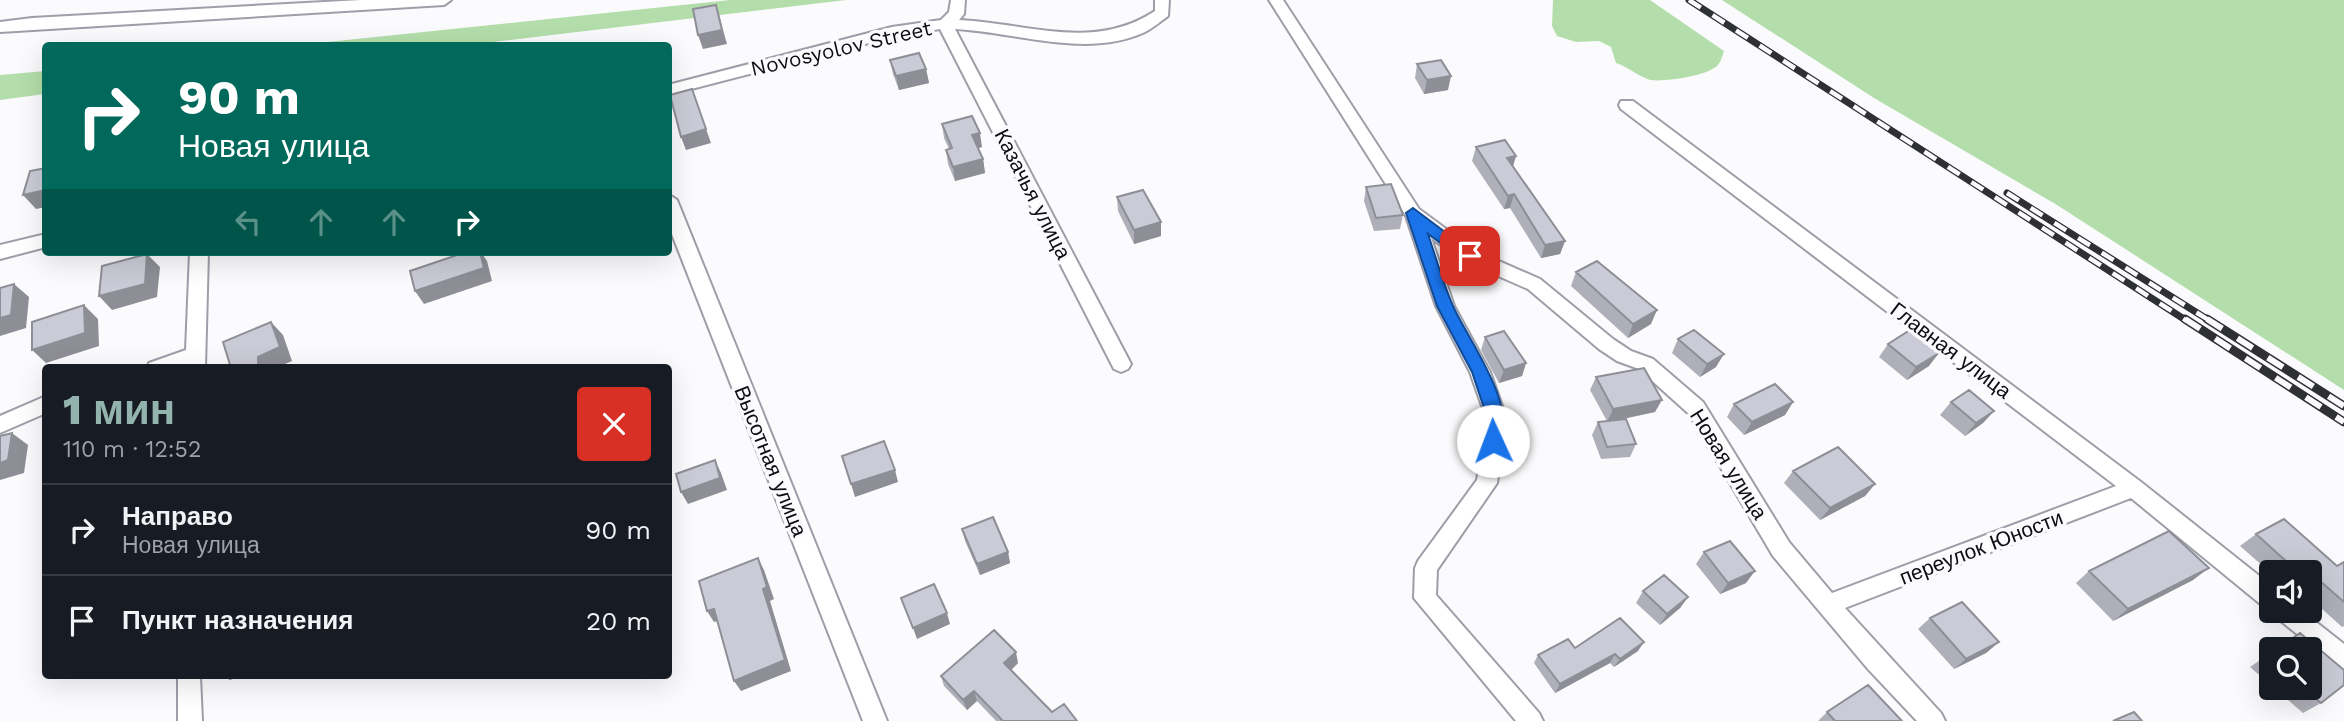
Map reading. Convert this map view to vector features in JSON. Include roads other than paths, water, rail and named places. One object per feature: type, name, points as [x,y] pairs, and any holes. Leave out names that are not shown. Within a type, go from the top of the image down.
[{"type":"street","points":[[0,27],[168,8],[444,0]]},
{"type":"street","points":[[945,24],[957,14],[958,0]]},
{"type":"street","name":"Novosyolov Street","points":[[672,89],[872,38],[945,24],[985,25],[1047,36],[1107,38],[1128,34],[1151,24],[1163,13],[1162,0]]},
{"type":"street","name":"Новая улица","points":[[1276,0],[1336,98],[1413,213],[1470,256],[1534,284],[1606,344],[1624,356],[1646,363],[1696,408],[1781,549],[1933,721]]},
{"type":"street","name":"Казачья улица","points":[[945,24],[1121,364]]},
{"type":"street","name":"Главная улица","points":[[1627,105],[2134,488],[2259,589]]},
{"type":"street","name":"Высотная улица","points":[[672,210],[875,721]]},
{"type":"street","points":[[1413,213],[1445,306],[1480,372],[1497,420],[1487,483],[1426,568],[1425,598],[1531,721]]},
{"type":"street","points":[[0,252],[42,241]]},
{"type":"street","points":[[195,361],[199,256]]},
{"type":"street","points":[[0,425],[42,406]]},
{"type":"street","name":"переулок Юности","points":[[1828,605],[2134,488]]},
{"type":"street","points":[[2300,623],[2344,658]]},
{"type":"street","points":[[189,679],[190,721]]},
{"type":"railway","points":[[1689,0],[2187,321]]},
{"type":"railway","points":[[2007,193],[2210,321]]},
{"type":"railway","points":[[2185,319],[2344,422]]},
{"type":"railway","points":[[2207,319],[2344,406]]}]
